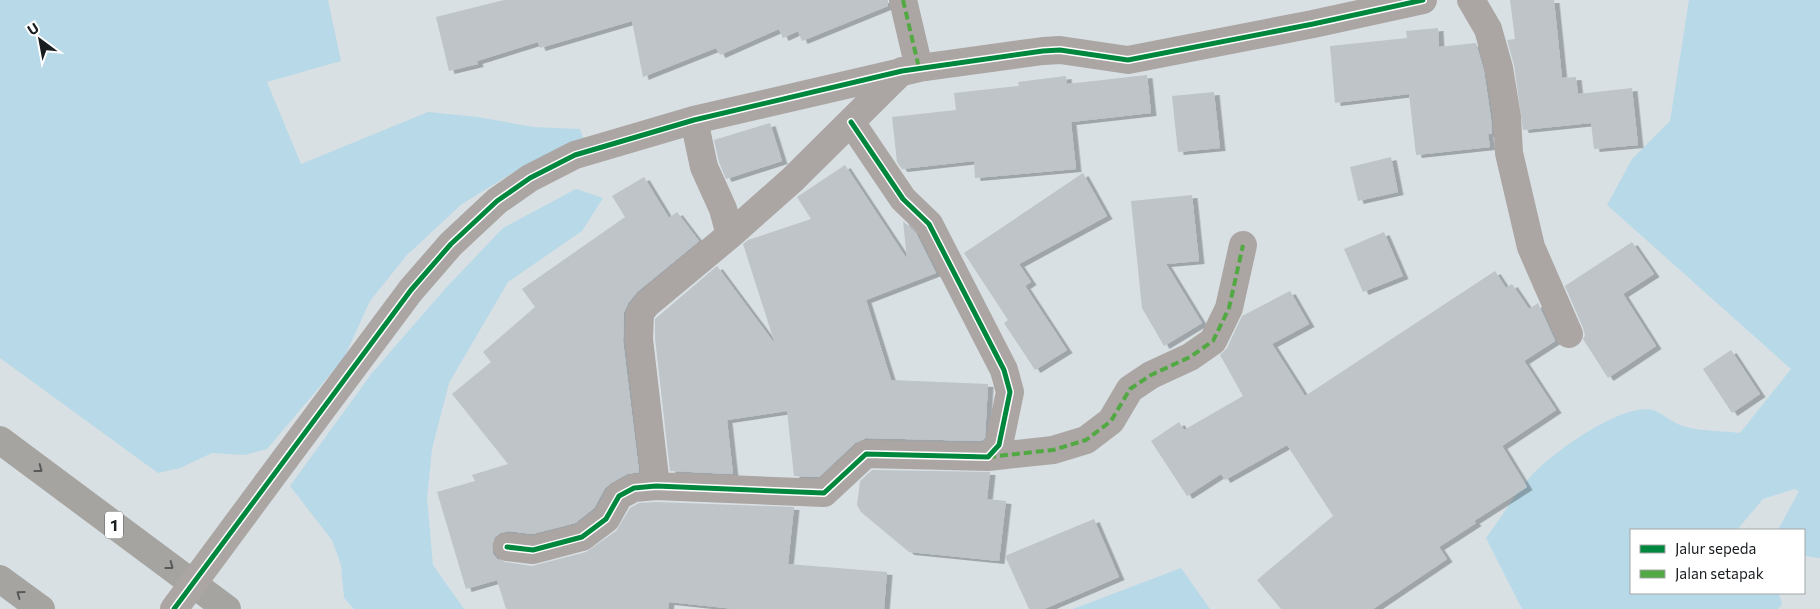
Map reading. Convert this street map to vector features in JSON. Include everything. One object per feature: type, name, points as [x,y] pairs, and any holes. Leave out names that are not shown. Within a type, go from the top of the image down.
[{"type":"highway","name":"1","points":[[0,440],[227,609]]},
{"type":"highway","points":[[0,579],[41,609]]},
{"type":"street","points":[[903,0],[911,69]]},
{"type":"street","points":[[174,609],[412,290],[451,244],[497,201],[530,178],[575,155],[694,120],[911,69],[1043,50],[1060,50],[1128,60],[1313,24],[1423,0]]},
{"type":"street","points":[[1471,0],[1488,29],[1499,68],[1507,117],[1509,153],[1531,247],[1569,334]]},
{"type":"street","points":[[656,486],[639,340],[640,313],[647,304],[730,235],[792,180],[851,122],[911,69]]},
{"type":"street","points":[[694,120],[704,167],[723,209],[730,235]]},
{"type":"street","points":[[851,122],[903,199],[929,224],[1004,370],[1010,392],[1000,445],[988,457]]},
{"type":"street","points":[[507,547],[533,550],[582,537],[606,518],[619,496],[634,488],[656,486],[824,494],[866,454],[988,457],[1053,450],[1086,440],[1112,421],[1130,389],[1151,375],[1190,357],[1213,340],[1229,308],[1243,245]]},
{"type":"shaded area","points":[[0,0],[328,0],[341,61],[267,82],[301,164],[428,112],[478,117],[533,127],[580,129],[584,140],[517,170],[462,204],[407,255],[370,301],[344,358],[267,449],[245,455],[212,453],[180,468],[158,473],[0,358]]},
{"type":"shaded area","points":[[1689,0],[1820,0],[1820,558],[1805,556],[1805,529],[1779,529],[1799,491],[1794,489],[1763,499],[1738,529],[1630,529],[1630,594],[1779,594],[1782,604],[1778,609],[1522,609],[1486,538],[1519,490],[1541,466],[1588,431],[1606,421],[1640,410],[1656,411],[1675,423],[1689,428],[1740,433],[1791,369],[1607,205],[1632,159],[1670,121]]},
{"type":"shaded area","points":[[576,189],[603,198],[582,231],[508,282],[449,383],[432,449],[427,498],[433,565],[464,609],[354,609],[344,598],[341,565],[332,540],[290,486],[372,373],[444,290],[503,228]]},
{"type":"shaded area","points":[[1181,568],[1210,609],[1073,609]]},
{"type":"building","points":[[504,0],[888,0],[888,6],[802,41],[798,31],[783,38],[779,29],[720,55],[716,48],[643,77],[632,21],[540,48],[538,42],[477,61],[478,64],[449,71],[436,17]]},
{"type":"building","points":[[1510,0],[1554,0],[1562,78],[1576,77],[1578,94],[1632,88],[1638,145],[1594,149],[1591,123],[1523,130],[1514,65],[1507,40],[1515,39]]},
{"type":"building","points":[[1438,28],[1439,47],[1476,43],[1484,71],[1491,119],[1492,134],[1488,134],[1490,147],[1416,155],[1409,94],[1335,103],[1330,46],[1407,38],[1406,31]]},
{"type":"building","points":[[1147,75],[1151,113],[1071,122],[1076,169],[975,178],[974,161],[902,169],[897,162],[892,117],[956,110],[954,93],[1019,86],[1018,82],[1066,76],[1067,84]]},
{"type":"building","points":[[1214,92],[1220,148],[1178,152],[1172,96]]},
{"type":"building","points":[[770,123],[782,161],[726,179],[719,162],[714,140]]},
{"type":"building","points":[[1391,157],[1398,192],[1358,201],[1350,167]]},
{"type":"building","points":[[845,165],[907,259],[903,221],[916,233],[936,273],[866,300],[891,380],[988,384],[985,438],[981,441],[866,438],[855,443],[819,477],[794,476],[787,411],[727,420],[733,474],[670,471],[655,338],[655,319],[717,266],[775,344],[743,244],[748,240],[811,219],[797,197]]},
{"type":"building","points":[[1083,173],[1107,216],[1019,264],[1031,282],[1025,286],[1067,350],[1035,370],[1004,323],[1008,320],[964,253]]},
{"type":"building","points":[[644,177],[669,218],[677,212],[699,241],[637,292],[628,303],[624,312],[623,341],[639,472],[627,474],[611,483],[605,488],[594,508],[575,523],[532,534],[509,531],[500,533],[495,537],[492,545],[493,554],[497,559],[505,562],[532,566],[586,552],[616,531],[630,508],[639,503],[794,507],[788,564],[887,572],[884,609],[735,609],[669,602],[668,609],[506,609],[497,580],[466,589],[437,492],[475,481],[472,475],[508,464],[452,394],[491,362],[483,352],[535,307],[522,289],[625,217],[612,196]]},
{"type":"building","points":[[1192,195],[1199,261],[1166,264],[1202,323],[1164,346],[1142,308],[1131,201]]},
{"type":"building","points":[[1384,232],[1403,276],[1363,292],[1344,249]]},
{"type":"building","points":[[1632,242],[1654,274],[1623,294],[1656,346],[1608,378],[1583,339],[1585,335],[1583,328],[1565,286]]},
{"type":"building","points":[[1495,271],[1506,288],[1512,284],[1529,309],[1538,303],[1555,341],[1524,361],[1556,410],[1502,446],[1527,487],[1474,521],[1476,523],[1439,547],[1447,559],[1373,609],[1281,609],[1257,580],[1333,516],[1287,445],[1225,480],[1221,474],[1187,496],[1151,441],[1179,422],[1184,430],[1243,396],[1220,355],[1227,348],[1242,316],[1290,291],[1309,324],[1272,344],[1305,396]]},
{"type":"building","points":[[1731,350],[1760,394],[1732,413],[1703,369]]},
{"type":"building","points":[[872,470],[990,472],[987,499],[1006,501],[999,561],[909,552],[861,512],[857,505],[860,481]]},
{"type":"building","points":[[1094,519],[1119,577],[1044,609],[1029,609],[1005,556]]},
{"type":"marked path","points":[[903,0],[919,68]]},
{"type":"marked path","points":[[988,457],[1053,450],[1086,440],[1111,421],[1130,389],[1151,375],[1190,357],[1213,341],[1229,308],[1243,245]]},
{"type":"cycle path","points":[[174,609],[411,290],[451,244],[497,201],[530,178],[575,155],[694,120],[902,71],[1060,50],[1128,60],[1313,24],[1423,0]]},
{"type":"cycle path","points":[[507,547],[533,550],[582,537],[606,519],[619,496],[634,488],[656,486],[824,493],[866,454],[988,457],[999,445],[1010,392],[1004,370],[929,224],[903,199],[851,122]]}]
